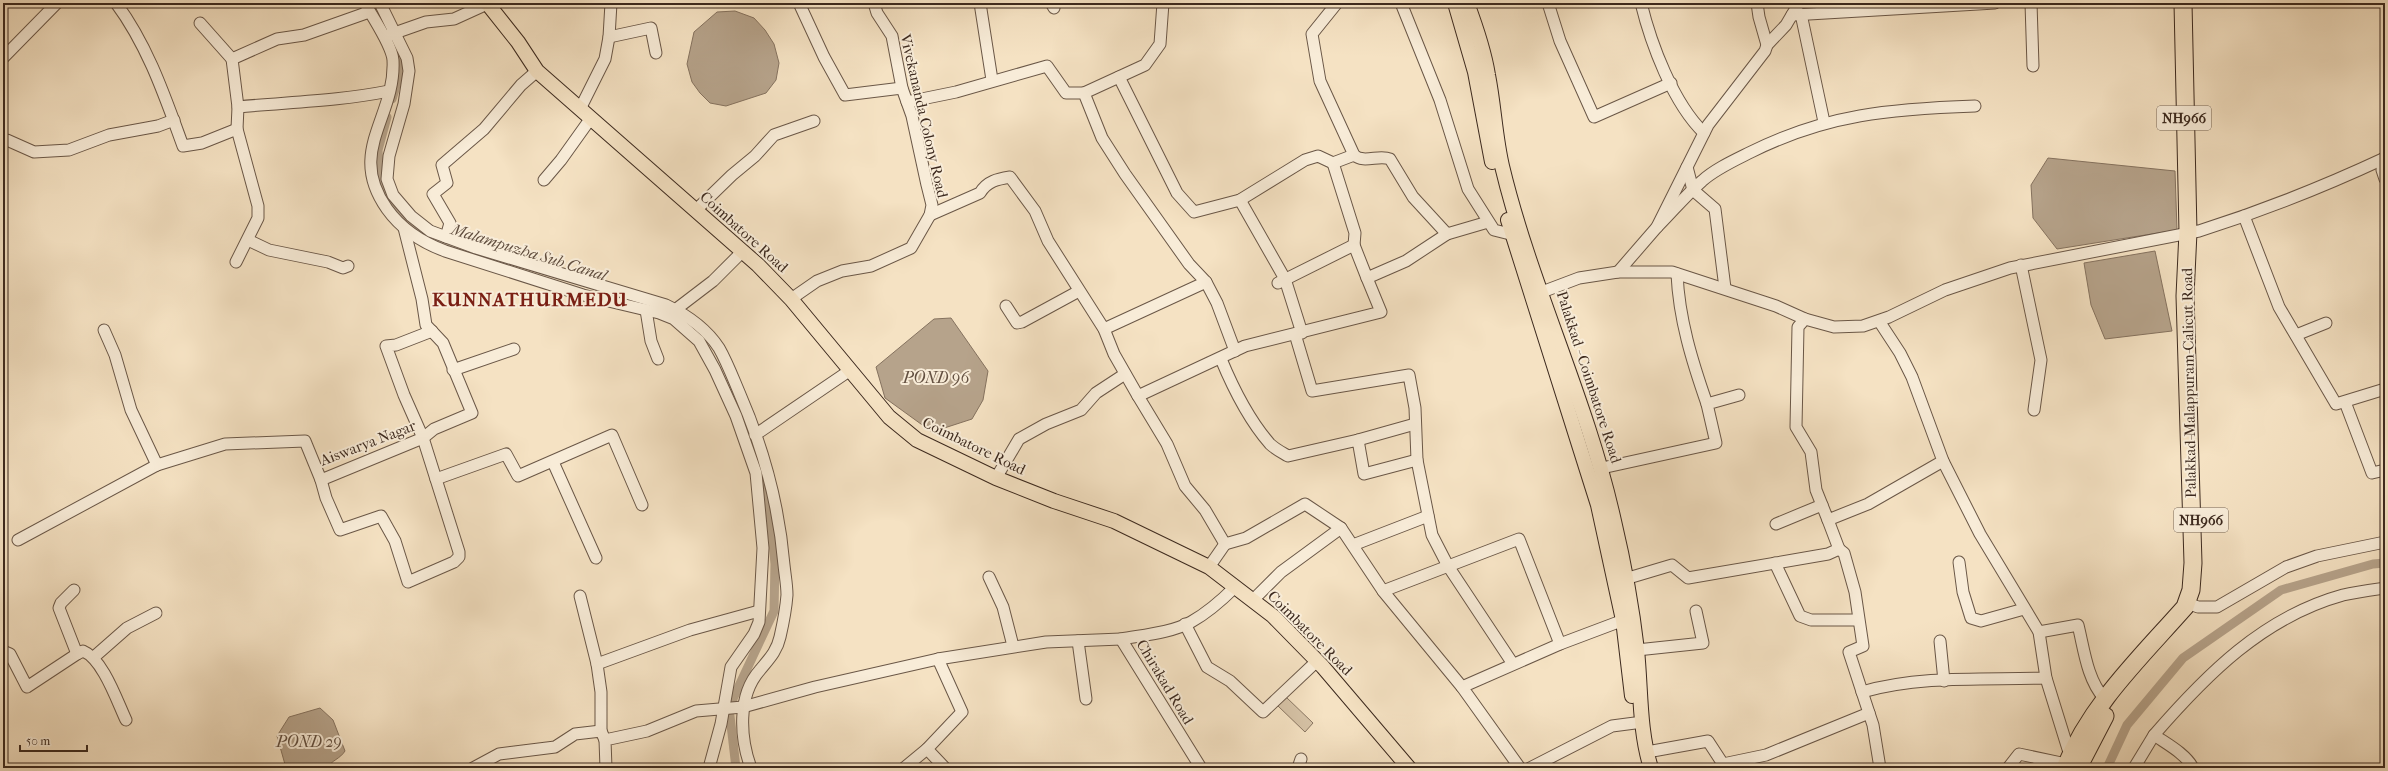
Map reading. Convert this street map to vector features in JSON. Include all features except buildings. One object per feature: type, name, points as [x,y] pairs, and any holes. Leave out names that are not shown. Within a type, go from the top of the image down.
[{"type":"highway","name":"Palakkad-Malappuram-Calicut Road","points":[[2070,764],[2109,709],[2192,605],[2203,583],[2193,232],[2183,3]]},
{"type":"highway","name":"Palakkad-Malappuram-Calicut Road","points":[[2193,3],[2193,232]]},
{"type":"highway","name":"Palakkad-Malappuram-Calicut Road","points":[[2070,764],[2104,698],[2192,605]]},
{"type":"main road","name":"Coimbatore Road","points":[[487,3],[518,42],[537,71],[743,251],[791,299],[849,371],[889,417],[917,440],[996,478],[1054,501],[1114,521],[1209,567],[1273,616],[1317,661],[1409,768]]},
{"type":"main road","name":"Palakkad - Coimbatore Road","points":[[1455,3],[1469,46],[1493,166],[1537,293],[1602,468],[1608,522],[1627,618],[1637,650],[1647,752],[1651,768]]},
{"type":"main road","name":"Palakkad - Coimbatore Road","points":[[1467,3],[1479,36],[1488,74],[1502,165],[1518,236]]},
{"type":"main road","name":"Palakkad - Coimbatore Road","points":[[1537,293],[1598,505],[1608,522],[1625,579],[1635,723],[1642,768]]},
{"type":"street","points":[[3,58],[57,3]]},
{"type":"street","points":[[116,3],[130,20],[144,48],[174,120],[183,146],[202,143],[238,130]]},
{"type":"street","points":[[380,3],[407,58],[409,71],[404,104],[389,156],[387,179],[393,194],[411,216],[430,231],[641,305],[674,319],[699,341],[715,370],[748,448],[756,473],[763,548],[759,622],[754,634],[731,667],[724,709],[709,768]]},
{"type":"street","points":[[383,38],[394,32],[426,22],[454,19],[487,3]]},
{"type":"street","points":[[580,109],[605,59],[609,37],[611,3]]},
{"type":"street","points":[[799,3],[824,57],[845,95],[902,88]]},
{"type":"street","name":"Vivekananda Colony Road","points":[[791,299],[803,290],[830,276],[842,271],[871,266],[911,248],[930,215],[932,206],[928,185],[907,102],[902,88],[892,36],[877,13],[874,3]]},
{"type":"street","points":[[980,3],[992,80]]},
{"type":"street","points":[[907,102],[956,92],[992,80],[1047,66],[1066,93],[1084,93],[1145,65],[1160,44],[1163,3]]},
{"type":"street","points":[[1337,3],[1312,34],[1320,81],[1354,155],[1362,159],[1385,157],[1390,159],[1414,197],[1447,234]]},
{"type":"street","points":[[1401,3],[1440,100],[1468,189],[1494,230],[1518,236]]},
{"type":"street","points":[[1548,3],[1560,41],[1594,117],[1671,83]]},
{"type":"street","points":[[1641,3],[1646,25],[1671,83],[1690,119],[1704,133]]},
{"type":"street","points":[[1757,3],[1759,17],[1767,45]]},
{"type":"street","points":[[1658,227],[1704,133],[1767,45],[1798,11],[1995,3]]},
{"type":"street","points":[[2031,3],[2032,66]]},
{"type":"street","points":[[232,59],[277,39],[304,35],[367,7],[393,58],[389,91],[371,154],[370,175],[375,189],[397,222],[424,244],[583,295],[675,310],[701,326],[719,348],[746,408],[772,486],[783,551],[787,595],[780,637],[776,651],[753,680],[743,707],[742,731],[751,768]]},
{"type":"street","points":[[1798,11],[1824,122]]},
{"type":"street","points":[[200,23],[232,59],[238,107],[238,130],[258,206],[258,218],[236,262]]},
{"type":"street","points":[[609,37],[651,28],[656,52]]},
{"type":"street","points":[[446,237],[450,223],[433,194],[447,182],[442,165],[484,129],[521,84],[537,71]]},
{"type":"street","points":[[1119,77],[1177,193],[1194,212],[1240,200],[1305,160],[1318,156],[1334,163],[1354,155]]},
{"type":"street","points":[[238,107],[302,100],[332,100],[389,91]]},
{"type":"street","points":[[1084,93],[1102,138],[1125,174],[1189,264],[1206,282],[1217,303],[1235,352]]},
{"type":"street","points":[[1618,272],[1702,180],[1736,159],[1781,136],[1824,122],[1915,108],[1975,106]]},
{"type":"street","points":[[544,180],[561,160],[591,118]]},
{"type":"street","points":[[3,140],[7,140],[34,152],[69,150],[109,135],[158,126],[174,120]]},
{"type":"street","points":[[696,210],[732,175],[755,156],[774,135],[814,120]]},
{"type":"street","points":[[2384,158],[2382,170],[2385,179]]},
{"type":"street","points":[[1537,293],[1579,278],[1618,272],[1672,272],[1725,288],[1805,319],[1834,327],[1863,326],[1879,321],[1945,290],[1978,277],[2021,265],[2193,232],[2244,216],[2298,196],[2384,158]]},
{"type":"street","points":[[1138,396],[1235,352],[1245,346],[1298,334],[1381,312],[1354,245],[1356,233],[1334,163]]},
{"type":"street","points":[[1687,167],[1693,190],[1715,209],[1725,288]]},
{"type":"street","points":[[930,215],[980,192],[983,187],[994,180],[1010,177],[1035,211],[1048,241],[1104,329],[1125,374],[1167,444],[1185,486],[1205,510],[1225,544]]},
{"type":"street","points":[[1240,200],[1281,281],[1298,334],[1312,391],[1408,375],[1415,424],[1417,460],[1432,535],[1448,566],[1513,664]]},
{"type":"street","points":[[2244,216],[2279,307],[2336,404],[2385,389]]},
{"type":"street","points":[[1367,278],[1406,261],[1447,234],[1488,222]]},
{"type":"street","name":"Aiswarya Nagar","points":[[18,540],[157,465],[225,444],[305,441],[321,480],[423,438],[434,429],[472,413],[443,343],[426,325],[422,299],[404,228]]},
{"type":"street","points":[[248,240],[268,250],[328,262],[343,268],[348,266]]},
{"type":"street","points":[[1281,281],[1354,245]]},
{"type":"street","points":[[675,310],[713,281],[743,251]]},
{"type":"street","points":[[2021,265],[2041,360],[2034,410]]},
{"type":"street","points":[[1602,468],[1716,443],[1707,404],[1692,360],[1679,303],[1677,274]]},
{"type":"street","points":[[1104,329],[1206,282]]},
{"type":"street","points":[[1006,306],[1017,323],[1022,322],[1079,291]]},
{"type":"street","points":[[641,305],[650,341],[658,359]]},
{"type":"street","points":[[1805,319],[1798,327],[1796,427],[1810,452],[1816,490],[1839,549],[1844,553],[1854,592],[1863,646],[1849,652],[1873,724],[1880,768]]},
{"type":"street","points":[[1879,321],[1900,353],[1912,377],[1943,461],[1980,534],[2039,632],[2046,678],[2068,749],[2070,764],[2019,754],[2008,768]]},
{"type":"street","points":[[2296,336],[2326,323]]},
{"type":"street","points":[[104,330],[114,355],[131,410],[157,465]]},
{"type":"street","points":[[321,480],[326,498],[340,530],[381,516],[395,541],[408,582],[454,562],[459,557],[459,552],[423,438],[404,395],[386,346],[396,345],[432,331]]},
{"type":"street","points":[[453,370],[514,349]]},
{"type":"street","points":[[1221,358],[1229,378],[1271,445],[1288,456],[1358,440],[1415,424]]},
{"type":"street","points":[[755,435],[849,371]]},
{"type":"street","points":[[996,478],[1019,439],[1046,424],[1081,410],[1096,393],[1125,374]]},
{"type":"street","points":[[1707,404],[1739,395]]},
{"type":"street","points":[[2345,402],[2372,473],[2385,470]]},
{"type":"street","points":[[436,478],[506,454],[518,476],[612,435],[642,505]]},
{"type":"street","points":[[1358,440],[1364,474],[1417,460]]},
{"type":"street","points":[[1828,520],[1868,504],[1943,461]]},
{"type":"street","points":[[553,462],[596,558]]},
{"type":"street","points":[[1209,567],[1225,544],[1246,538],[1304,504],[1341,528],[1383,591],[1462,687],[1520,768]]},
{"type":"street","points":[[1776,524],[1822,505]]},
{"type":"street","points":[[1353,545],[1428,516]]},
{"type":"street","points":[[1253,600],[1281,572],[1341,528]]},
{"type":"street","points":[[1383,591],[1518,539],[1560,644]]},
{"type":"street","points":[[2192,605],[2217,607],[2286,567],[2317,556],[2385,542]]},
{"type":"street","points":[[1625,579],[1672,565],[1688,578],[1828,554],[1839,549]]},
{"type":"street","points":[[1959,562],[1962,592],[1971,618],[1981,622],[2024,609]]},
{"type":"street","points":[[1775,563],[1800,616],[1811,620],[1858,620]]},
{"type":"street","points":[[988,577],[1003,607],[1013,646]]},
{"type":"street","name":"Chirakad Road","points":[[1200,768],[1121,639],[1156,633],[1185,624],[1217,604],[1235,587]]},
{"type":"street","points":[[2134,768],[2154,735],[2192,692],[2228,657],[2255,638],[2308,608],[2343,595],[2385,588]]},
{"type":"street","points":[[74,590],[60,603],[59,608],[77,654]]},
{"type":"street","points":[[580,596],[597,664],[601,692],[606,768]]},
{"type":"street","points":[[597,664],[690,630],[759,611]]},
{"type":"street","points":[[1637,650],[1703,643],[1696,611]]},
{"type":"street","points":[[94,658],[127,628],[156,613]]},
{"type":"street","points":[[1462,687],[1560,644],[1627,618]]},
{"type":"street","points":[[1185,624],[1207,667],[1230,681],[1263,712],[1317,661]]},
{"type":"street","points":[[2039,632],[2078,625],[2087,665],[2098,692],[2104,698]]},
{"type":"street","points":[[473,768],[499,754],[555,747],[575,734],[603,735],[647,731],[696,711],[743,707],[815,687],[938,659],[1013,646],[1121,639]]},
{"type":"street","points":[[1078,641],[1086,699]]},
{"type":"street","points":[[1940,641],[1944,681]]},
{"type":"street","points":[[3,651],[10,654],[27,687],[83,651],[94,658],[101,666],[126,720]]},
{"type":"street","points":[[904,768],[927,748],[962,712],[938,659]]},
{"type":"street","points":[[1862,692],[1883,686],[1944,681],[2046,678]]},
{"type":"street","points":[[1647,752],[1708,741],[1723,764],[1766,755],[1869,713]]},
{"type":"street","points":[[1530,768],[1612,726],[1635,723]]},
{"type":"street","points":[[2154,735],[2180,754],[2193,768]]},
{"type":"street","points":[[927,748],[945,768]]},
{"type":"shaded area","points":[[1286,697],[1313,723],[1305,732],[1278,706]]},
{"type":"water","points":[[735,11],[754,18],[765,30],[774,44],[779,63],[776,80],[766,93],[726,106],[710,103],[700,93],[692,82],[687,64],[694,32],[717,12]]},
{"type":"water","points":[[2048,158],[2175,171],[2177,230],[2057,249],[2033,218],[2031,185]]},
{"type":"water","points":[[2155,251],[2172,331],[2105,339],[2091,305],[2084,263]]},
{"type":"water","name":"POND 96","points":[[951,318],[988,371],[983,400],[972,419],[932,432],[885,398],[876,367],[934,319]]},
{"type":"water","name":"POND 29","points":[[320,708],[333,720],[345,751],[327,768],[286,768],[277,736],[289,717]]},
{"type":"waterway","name":"Malampuzha Sub Canal","points":[[372,3],[385,27]]},
{"type":"waterway","name":"Malampuzha Sub Canal","points":[[392,42],[398,63],[398,77],[392,99]]},
{"type":"waterway","name":"Malampuzha Sub Canal","points":[[387,117],[378,150],[380,187],[393,207],[418,233],[437,241],[505,262]]},
{"type":"waterway","name":"Malampuzha Sub Canal","points":[[731,703],[774,611],[775,564],[771,520],[760,471]]},
{"type":"waterway","points":[[2107,768],[2127,725],[2183,658],[2281,590],[2373,564],[2385,563]]},
{"type":"waterway","name":"Malampuzha Sub Canal","points":[[730,716],[736,768]]},
{"type":"district","name":"KUNNATHURMEDU","points":[[530,300]]}]
